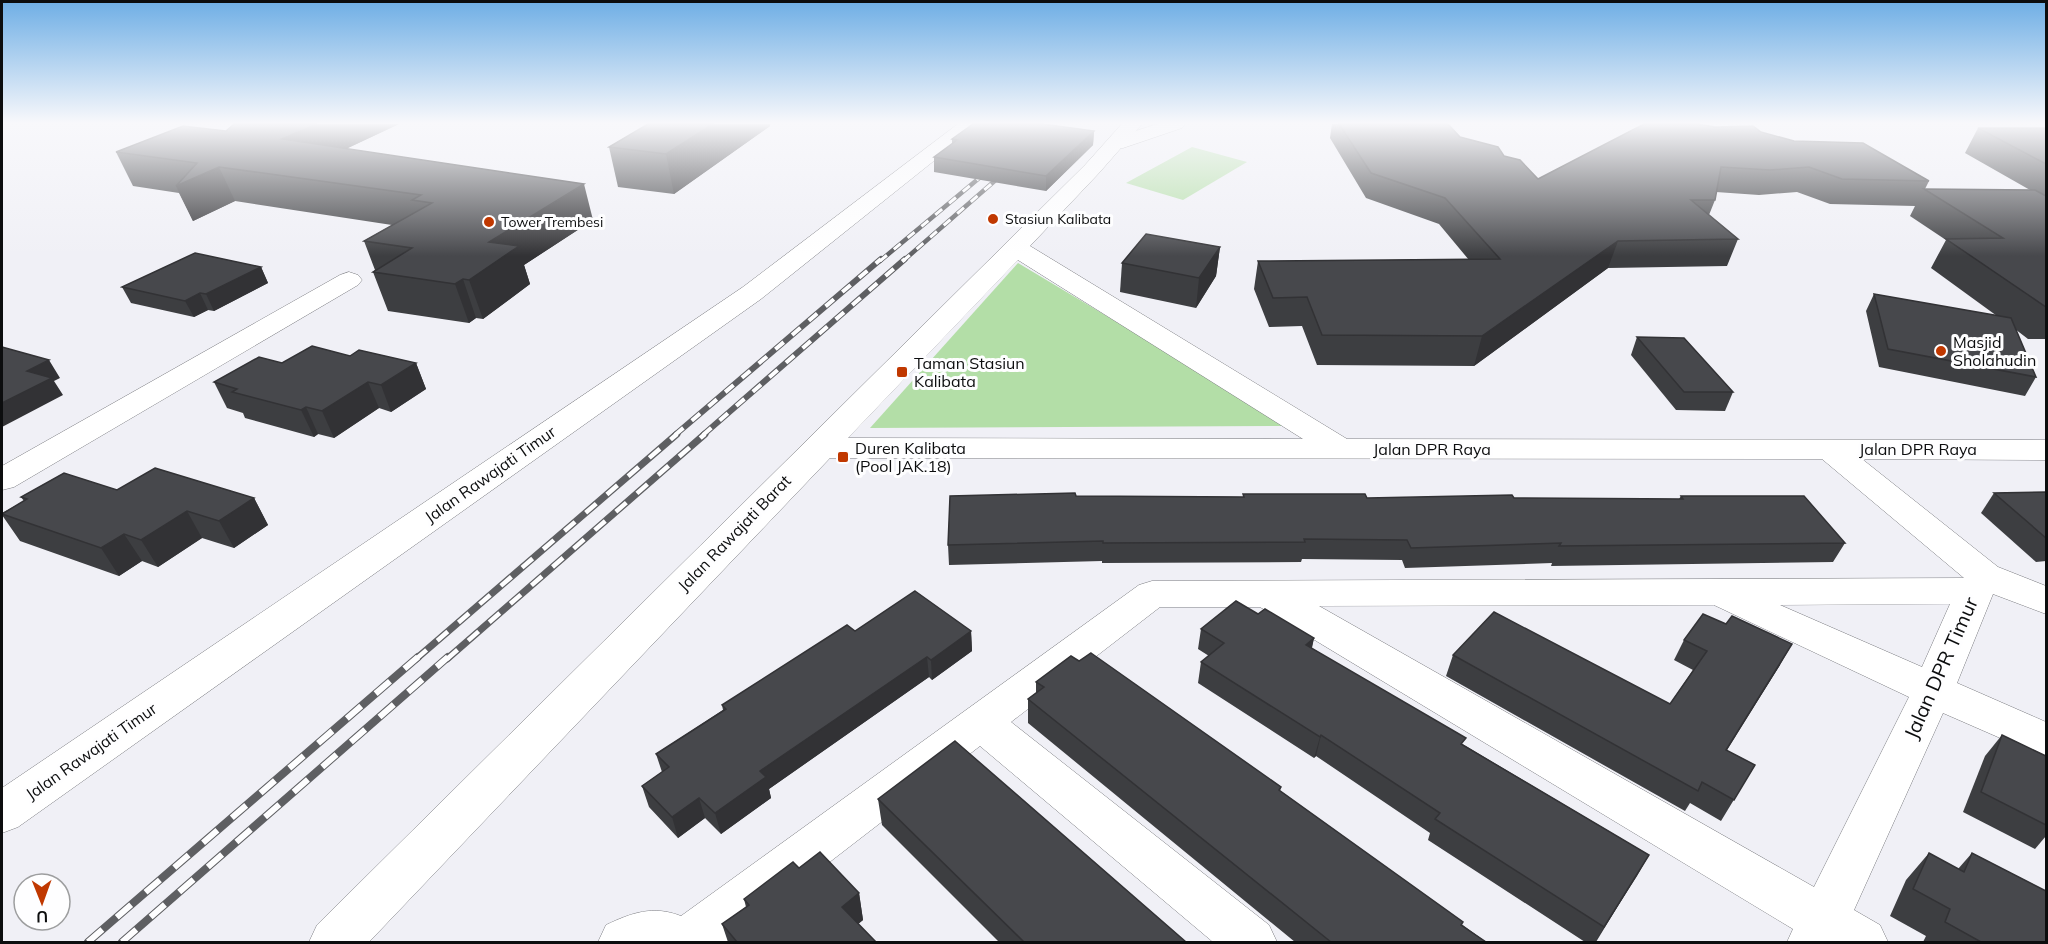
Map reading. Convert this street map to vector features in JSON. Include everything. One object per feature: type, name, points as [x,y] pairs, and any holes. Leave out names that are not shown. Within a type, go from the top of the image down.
[{"type":"street","name":"Jalan Rawajati Timur","points":[[2,813],[752,293],[913,168]]},
{"type":"street","name":"Jalan Rawajati Barat","points":[[335,942],[1091,168]]},
{"type":"street","points":[[1014,247],[1341,449]]},
{"type":"street","points":[[2,480],[349,280]]},
{"type":"street","name":"Jalan DPR Raya","points":[[817,448],[2046,450]]},
{"type":"street","points":[[1829,449],[1980,584]]},
{"type":"street","points":[[624,942],[642,935],[658,933],[673,935],[685,942],[1152,594],[1717,592],[1980,584],[2046,601]]},
{"type":"street","name":"Jalan DPR Timur","points":[[1833,935],[1933,690],[1980,584]]},
{"type":"street","points":[[1717,592],[2046,741]]},
{"type":"street","points":[[1267,594],[1833,935]]},
{"type":"street","points":[[981,722],[1251,942]]},
{"type":"green space","points":[[1153,168],[1237,168],[1183,200],[1126,183]]},
{"type":"green space","points":[[1018,263],[1291,426],[870,428]]},
{"type":"building","points":[[192,168],[217,168],[176,186]]},
{"type":"building","points":[[227,168],[477,168],[584,184],[489,242],[519,246],[469,280],[463,279],[455,284],[373,272],[412,248],[364,241],[432,203],[412,200],[421,195]]},
{"type":"building","points":[[999,168],[1054,168],[1046,176]]},
{"type":"building","points":[[1368,168],[1528,168],[1538,179],[1559,168],[1721,168],[1715,200],[1691,200],[1738,239],[1618,241],[1482,336],[1322,335],[1307,297],[1273,298],[1258,261],[1500,259],[1445,198],[1371,173]]},
{"type":"building","points":[[1738,168],[1795,168],[1770,170]]},
{"type":"building","points":[[1812,168],[1907,168],[1929,181],[1842,179]]},
{"type":"building","points":[[1924,189],[2035,190],[2046,196],[2046,307],[1946,239],[2003,238]]},
{"type":"building","points":[[1146,234],[1220,247],[1199,278],[1122,263]]},
{"type":"building","points":[[195,253],[261,267],[206,294],[200,293],[185,301],[122,287]]},
{"type":"building","points":[[1874,294],[2011,318],[2036,377],[1888,349]]},
{"type":"building","points":[[1637,337],[1684,338],[1733,392],[1684,392]]},
{"type":"building","points":[[312,346],[350,356],[359,350],[416,363],[381,385],[368,382],[322,411],[306,407],[301,410],[232,392],[237,389],[214,382],[259,357],[282,363]]},
{"type":"building","points":[[2,347],[49,360],[27,371],[52,378],[2,403]]},
{"type":"building","points":[[155,468],[254,498],[219,521],[187,511],[141,540],[124,534],[101,548],[2,514],[27,499],[21,497],[64,473],[117,490]]},
{"type":"building","points":[[2046,492],[2046,538],[1994,493]]},
{"type":"building","points":[[1075,493],[1076,496],[1244,497],[1243,494],[1365,494],[1367,498],[1512,495],[1514,498],[1683,499],[1681,496],[1804,496],[1845,543],[1559,546],[1561,543],[1411,548],[1407,540],[1304,539],[1305,542],[1103,543],[1103,541],[948,545],[950,496]]},
{"type":"building","points":[[915,591],[971,631],[931,660],[927,657],[760,771],[766,777],[715,813],[699,798],[672,817],[642,786],[669,767],[656,754],[726,709],[722,705],[847,625],[855,631]]},
{"type":"building","points":[[1236,601],[1258,614],[1265,609],[1314,638],[1306,645],[1466,738],[1461,744],[1649,855],[1604,927],[1435,819],[1440,813],[1321,735],[1320,737],[1201,662],[1224,643],[1201,629]]},
{"type":"building","points":[[1494,612],[1670,704],[1707,651],[1684,640],[1703,614],[1726,624],[1732,616],[1792,644],[1726,750],[1755,765],[1734,800],[1702,782],[1698,791],[1453,655]]},
{"type":"building","points":[[1091,653],[1281,787],[1279,790],[1463,922],[1461,925],[1486,942],[1331,942],[1028,699],[1044,687],[1036,682],[1071,656],[1079,661]]},
{"type":"building","points":[[2002,735],[2046,756],[2046,825],[1981,792]]},
{"type":"building","points":[[955,741],[1186,942],[1024,942],[878,799]]},
{"type":"building","points":[[820,852],[859,893],[842,907],[876,942],[737,942],[722,924],[749,905],[744,899],[793,862],[799,868]]},
{"type":"building","points":[[1929,853],[1964,872],[1972,853],[2046,891],[2046,942],[1981,942],[1945,922],[1950,909],[1913,889]]},
{"type":"railway","points":[[880,261],[990,169]]},
{"type":"railway","points":[[903,261],[1006,171]]},
{"type":"railway","points":[[675,435],[881,259]]},
{"type":"railway","points":[[703,435],[905,259]]},
{"type":"railway","points":[[416,659],[677,434]]},
{"type":"railway","points":[[447,659],[705,434]]},
{"type":"railway","points":[[88,942],[418,657]]},
{"type":"railway","points":[[122,942],[448,657]]},
{"type":"place","name":"Stasiun Kalibata","points":[[993,219]]},
{"type":"place","name":"Tower Trembesi","points":[[489,222]]},
{"type":"place","name":"Masjid Sholahudin","points":[[1941,351]]},
{"type":"place","name":"Taman Stasiun Kalibata","points":[[902,372]]},
{"type":"place","name":"Duren Kalibata (Pool JAK.18)","points":[[843,457]]}]
